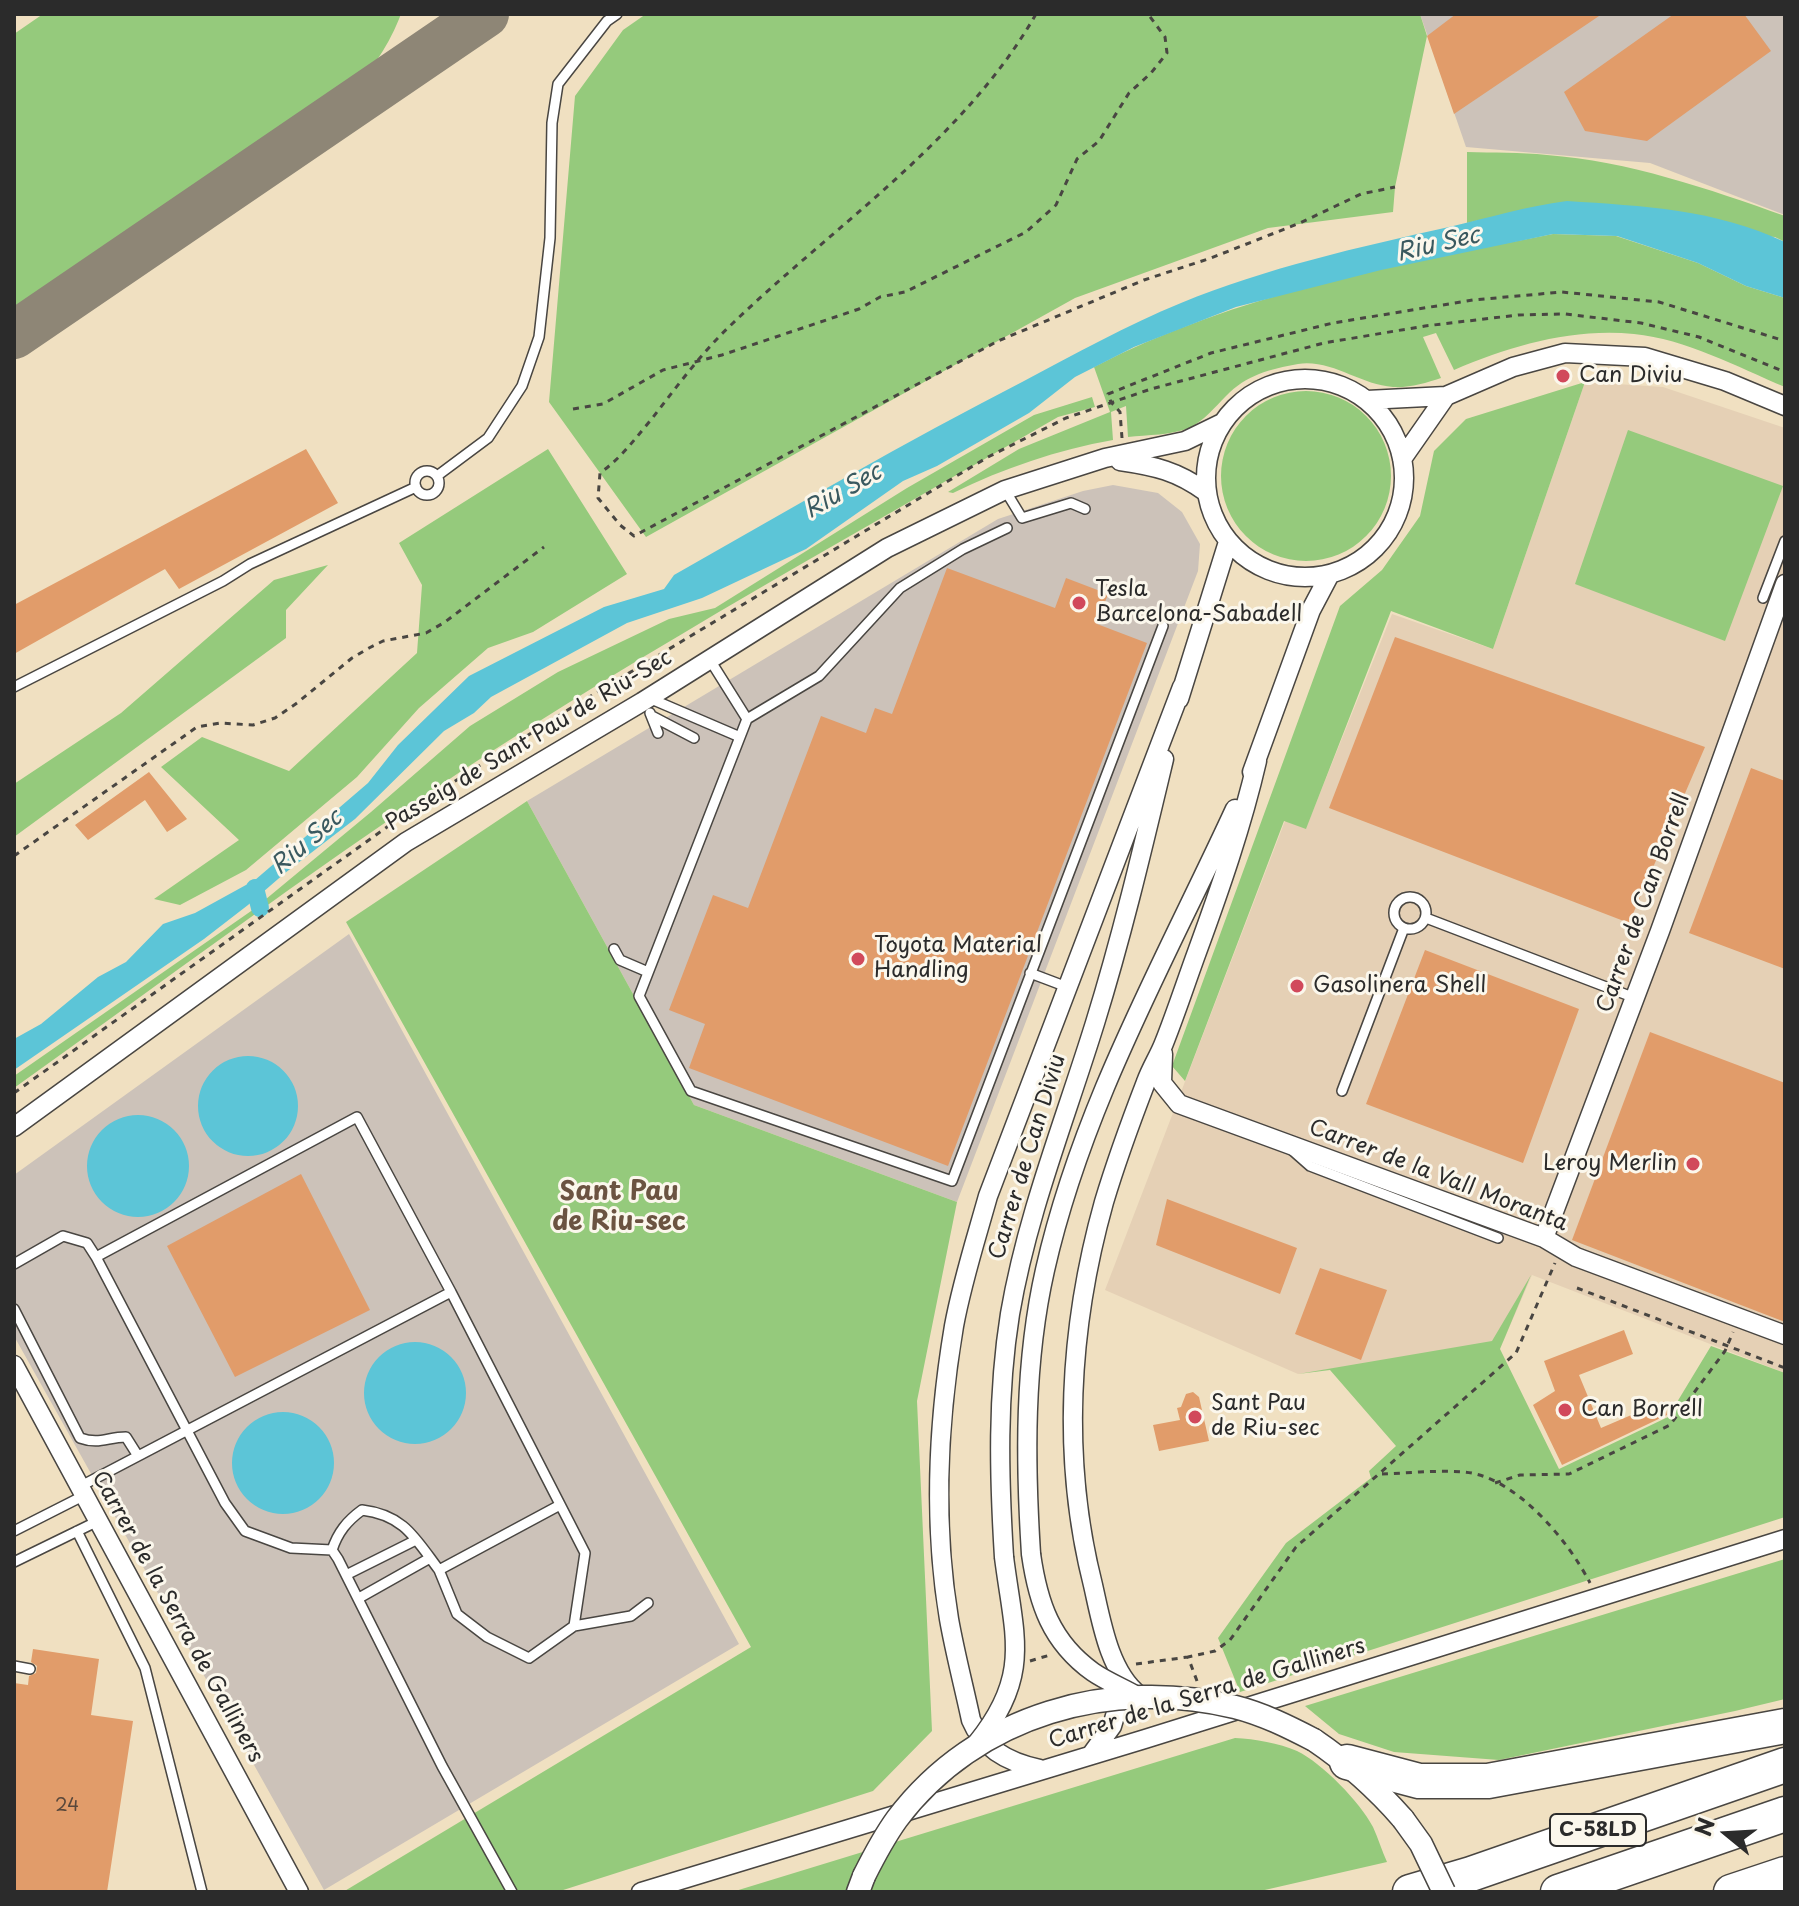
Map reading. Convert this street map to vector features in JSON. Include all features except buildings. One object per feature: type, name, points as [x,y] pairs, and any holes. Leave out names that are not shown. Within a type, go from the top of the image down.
[{"type":"highway","points":[[1347,1762],[1419,1781],[1488,1781],[1785,1726]]},
{"type":"highway","name":"C-58LD","points":[[1410,1892],[1471,1874],[1785,1765]]},
{"type":"highway","points":[[1558,1892],[1785,1814]]},
{"type":"highway","points":[[1731,1892],[1785,1874]]},
{"type":"street","points":[[1367,400],[1446,396],[1513,367],[1565,353],[1645,357],[1725,381],[1785,406]]},
{"type":"street","points":[[1294,379],[1328,381],[1367,400],[1390,427],[1402,459],[1403,490],[1398,511],[1390,529],[1377,546],[1360,561],[1330,574],[1299,577],[1269,571],[1243,556],[1228,542],[1212,513],[1206,492],[1208,456],[1222,423],[1253,393],[1269,385],[1294,379]]},
{"type":"street","points":[[1402,459],[1446,396]]},
{"type":"street","name":"Passeig de Sant Pau de Riu-Sec","points":[[14,1127],[406,842],[648,705],[710,660],[887,548],[1005,490],[1105,458],[1185,441],[1222,423]]},
{"type":"street","name":"Passeig de Sant Pau de Riu-Sec","points":[[1105,458],[1151,465],[1185,477],[1206,492]]},
{"type":"street","name":"Carrer de Can Diviu","points":[[1044,1769],[1019,1765],[995,1751],[977,1735],[971,1720],[949,1618],[943,1561],[940,1504],[947,1374],[965,1277],[988,1196],[1182,687],[1228,542]]},
{"type":"street","points":[[1210,1718],[1138,1694],[1093,1672],[1055,1632],[1045,1616],[1031,1554],[1027,1417],[1032,1359],[1045,1271],[1087,1130],[1124,1041],[1257,761],[1311,610],[1330,574]]},
{"type":"street","name":"Carrer de Can Borrell","points":[[1544,1238],[1635,998],[1785,584]]},
{"type":"street","name":"Carrer de Can Diviu","points":[[971,1749],[1003,1706],[1015,1667],[1015,1638],[1004,1557],[999,1479],[1000,1425],[1010,1317],[1020,1261],[1034,1207],[1095,1023],[1182,687]]},
{"type":"street","points":[[1091,1755],[1112,1726],[1131,1689],[1100,1614],[1082,1535],[1074,1459],[1075,1362],[1080,1312],[1104,1201],[1216,899],[1248,800],[1257,761]]},
{"type":"street","name":"Carrer de la Vall Moranta","points":[[1164,1044],[1162,1083],[1179,1104],[1544,1238],[1576,1257],[1785,1335]]},
{"type":"street","name":"Carrer de la Serra de Galliners","points":[[14,1365],[299,1892]]},
{"type":"street","name":"Carrer de la Serra de Galliners","points":[[641,1892],[1785,1539]]},
{"type":"street","points":[[861,1884],[883,1839],[899,1817],[942,1771],[971,1749],[1041,1714],[1131,1689],[1238,1708],[1278,1722],[1314,1740],[1347,1762],[1378,1789],[1421,1844],[1444,1892]]},
{"type":"street","name":"Carrer de Can Diviu","points":[[932,1803],[960,1763],[969,1739],[971,1720]]},
{"type":"lane","points":[[437,476],[488,438],[522,386],[539,337],[550,238],[552,123],[558,84],[607,21],[617,14]]},
{"type":"lane","points":[[431,471],[437,476],[438,488],[433,494],[425,495],[416,487],[415,480],[420,473],[431,471]]},
{"type":"lane","points":[[14,687],[223,581],[250,564],[416,487]]},
{"type":"lane","points":[[1005,490],[1022,518],[1071,503],[1085,509]]},
{"type":"lane","points":[[1007,528],[963,549],[900,588],[819,676],[747,719],[639,996],[691,1091],[952,1181],[1163,626]]},
{"type":"lane","points":[[1763,598],[1785,541]]},
{"type":"lane","points":[[710,660],[747,719]]},
{"type":"lane","points":[[648,705],[740,737]]},
{"type":"lane","points":[[648,705],[658,733]]},
{"type":"lane","points":[[648,705],[694,738]]},
{"type":"lane","points":[[1415,897],[1424,903],[1426,918],[1414,929],[1404,928],[1394,915],[1396,905],[1404,898],[1415,897]]},
{"type":"lane","points":[[1426,918],[1635,998]]},
{"type":"lane","points":[[1342,1091],[1404,928]]},
{"type":"lane","points":[[614,949],[620,960],[648,972]]},
{"type":"lane","points":[[1030,973],[1067,987]]},
{"type":"lane","points":[[96,1257],[357,1117],[585,1553],[574,1626]]},
{"type":"lane","points":[[1284,1143],[1310,1166],[1498,1238]]},
{"type":"lane","points":[[14,1264],[63,1236],[87,1243],[225,1503],[245,1531],[291,1548],[332,1550]]},
{"type":"lane","points":[[14,1531],[138,1456],[451,1292]]},
{"type":"lane","points":[[14,1309],[80,1438],[96,1444],[126,1437],[138,1456]]},
{"type":"lane","points":[[439,1570],[560,1505]]},
{"type":"lane","points":[[512,1892],[442,1766],[332,1550],[337,1535],[362,1510],[379,1512],[396,1519],[439,1570],[457,1614],[487,1637],[529,1658],[574,1626],[631,1616],[648,1603]]},
{"type":"lane","points":[[14,1562],[98,1521]]},
{"type":"lane","points":[[77,1531],[145,1668],[202,1892]]},
{"type":"lane","points":[[346,1575],[416,1540]]},
{"type":"lane","points":[[359,1598],[430,1558]]},
{"type":"lane","points":[[14,1666],[30,1669]]},
{"type":"path","points":[[1036,14],[1016,48],[973,103],[853,217],[731,324],[696,362],[618,460],[600,473],[598,498],[620,525],[634,536],[998,341],[1144,280],[1300,223],[1361,194],[1395,187]]},
{"type":"path","points":[[573,409],[603,404],[663,370],[859,309],[880,297],[905,292],[1026,232],[1056,205],[1077,159],[1099,141],[1129,93],[1167,53],[1165,37],[1148,14]]},
{"type":"path","points":[[1122,438],[1120,412],[1108,394],[1211,353],[1333,323],[1473,300],[1562,292],[1659,302],[1785,341]]},
{"type":"path","points":[[14,1093],[438,792],[571,708],[988,457],[1066,418],[1111,402],[1324,343],[1518,315],[1565,314],[1641,323],[1699,337],[1785,372]]},
{"type":"path","points":[[14,856],[197,727],[220,723],[253,725],[275,718],[352,658],[383,641],[414,637],[445,622],[544,547]]},
{"type":"path","points":[[1197,1681],[1188,1657],[1215,1651],[1230,1640],[1296,1547],[1516,1353],[1562,1248]]},
{"type":"path","points":[[1577,1288],[1785,1368]]},
{"type":"path","points":[[1495,1483],[1520,1475],[1569,1474],[1670,1425],[1726,1346],[1739,1318]]},
{"type":"path","points":[[1382,1474],[1467,1472],[1512,1489],[1555,1531],[1582,1568],[1597,1598]]},
{"type":"shaded area","points":[[1420,14],[1785,14],[1785,215],[1650,163],[1466,147]]},
{"type":"shaded area","points":[[1585,382],[1663,387],[1785,428],[1785,1373],[1532,1275],[1503,1342],[1298,1374],[1105,1290],[1285,821],[1306,828],[1392,614],[1493,649]]},
{"type":"shaded area","points":[[1113,485],[1158,493],[1182,512],[1200,544],[1198,571],[957,1202],[694,1105],[527,801],[998,519],[1083,491]]},
{"type":"shaded area","points":[[349,934],[739,1644],[324,1890],[14,1336],[14,1175]]},
{"type":"green space","points":[[43,14],[401,14],[380,55],[350,90],[29,307],[14,312],[14,34]]},
{"type":"green space","points":[[646,14],[1420,14],[1427,36],[1395,187],[1393,212],[1268,228],[1075,298],[646,537],[549,402],[575,96],[623,30]]},
{"type":"green space","points":[[1467,152],[1577,158],[1668,178],[1785,216],[1785,242],[1775,237],[1498,216],[1467,223]]},
{"type":"green space","points":[[1553,234],[1616,236],[1698,263],[1746,286],[1785,298],[1785,387],[1692,348],[1634,334],[1564,336],[1519,346],[1454,370],[1436,333],[1423,337],[1441,378],[1435,380],[1393,387],[1369,382],[1323,365],[1310,363],[1278,368],[1242,383],[1189,428],[1128,437],[1126,406],[1111,412],[1113,440],[1031,461],[953,493],[948,492],[1019,449],[1110,412],[1094,367],[1148,342],[1203,320],[1318,284]]},
{"type":"green space","points":[[1585,382],[1493,649],[1391,611],[1306,829],[1284,821],[1185,1081],[1172,1066],[1340,606],[1382,570],[1420,516],[1434,451],[1466,419]]},
{"type":"green space","points":[[1306,391],[1339,397],[1366,416],[1385,443],[1391,476],[1385,509],[1366,536],[1339,555],[1306,561],[1273,555],[1246,536],[1227,509],[1221,476],[1227,443],[1246,416],[1273,397]]},
{"type":"green space","points":[[1092,397],[1095,407],[1058,417],[755,591],[457,774],[345,850],[14,1088],[14,1076],[254,909],[470,726],[558,672],[669,619],[715,608],[907,488],[1034,415]]},
{"type":"green space","points":[[1628,430],[1783,486],[1725,641],[1575,584]]},
{"type":"green space","points":[[548,449],[627,574],[533,632],[488,648],[419,708],[357,777],[246,870],[180,905],[154,899],[239,840],[161,767],[202,737],[289,771],[417,653],[422,585],[399,543]]},
{"type":"green space","points":[[328,565],[286,610],[286,638],[14,837],[14,784],[121,713],[274,580]]},
{"type":"green space","points":[[527,801],[694,1105],[957,1202],[917,1401],[932,1731],[873,1791],[557,1892],[343,1892],[751,1647],[346,922]]},
{"type":"green space","points":[[1531,1275],[1500,1349],[1559,1469],[1668,1417],[1711,1346],[1785,1373],[1785,1517],[1240,1692],[1218,1638],[1286,1543],[1371,1478],[1369,1471],[1396,1446],[1330,1370],[1298,1374],[1492,1341]]},
{"type":"green space","points":[[1785,1559],[1785,1699],[1499,1760],[1394,1752],[1339,1734],[1305,1706]]},
{"type":"green space","points":[[1235,1738],[1283,1746],[1318,1764],[1340,1784],[1367,1817],[1387,1862],[1256,1892],[732,1892]]},
{"type":"water","name":"Riu Sec","points":[[1567,201],[1651,207],[1705,216],[1732,222],[1785,242],[1785,298],[1746,286],[1698,263],[1617,236],[1553,234],[1381,270],[1236,307],[1134,347],[1075,377],[1029,413],[937,466],[903,481],[806,549],[702,598],[627,623],[491,697],[474,713],[444,731],[355,819],[248,905],[204,939],[14,1070],[14,1039],[41,1024],[98,977],[126,962],[163,924],[195,913],[255,880],[368,783],[398,745],[469,676],[604,607],[664,589],[674,575],[848,476],[1082,350],[1161,312],[1246,279],[1313,259]]},
{"type":"water","points":[[248,1056],[267,1060],[283,1071],[294,1087],[298,1106],[294,1125],[283,1141],[267,1152],[248,1156],[229,1152],[213,1141],[202,1125],[198,1106],[202,1087],[213,1071],[229,1060]]},
{"type":"water","points":[[138,1115],[158,1119],[174,1130],[185,1146],[189,1166],[185,1186],[174,1202],[158,1213],[138,1217],[118,1213],[102,1202],[91,1186],[87,1166],[91,1146],[102,1130],[118,1119]]},
{"type":"water","points":[[415,1342],[435,1345],[458,1364],[463,1373],[466,1393],[463,1413],[444,1436],[435,1441],[415,1444],[395,1441],[372,1422],[367,1413],[364,1393],[367,1373],[386,1350],[395,1345]]},
{"type":"water","points":[[283,1412],[302,1416],[319,1427],[330,1444],[334,1463],[330,1482],[319,1499],[302,1510],[283,1514],[264,1510],[247,1499],[236,1482],[232,1463],[236,1444],[247,1427],[264,1416]]},
{"type":"waterway","points":[[255,888],[260,908]]},
{"type":"taxiway","points":[[14,335],[485,14]]},
{"type":"place","name":"Can Diviu","points":[[1563,376]]},
{"type":"place","name":"Tesla Barcelona-Sabadell","points":[[1079,603]]},
{"type":"place","name":"Toyota Material Handling","points":[[858,959]]},
{"type":"place","name":"Gasolinera Shell","points":[[1297,986]]},
{"type":"place","name":"Leroy Merlin","points":[[1693,1164]]},
{"type":"place","name":"Can Borrell","points":[[1565,1410]]},
{"type":"place","name":"Sant Pau de Riu-sec","points":[[1195,1417]]},
{"type":"district","name":"Sant Pau de Riu-sec","points":[[619,1208]]}]
